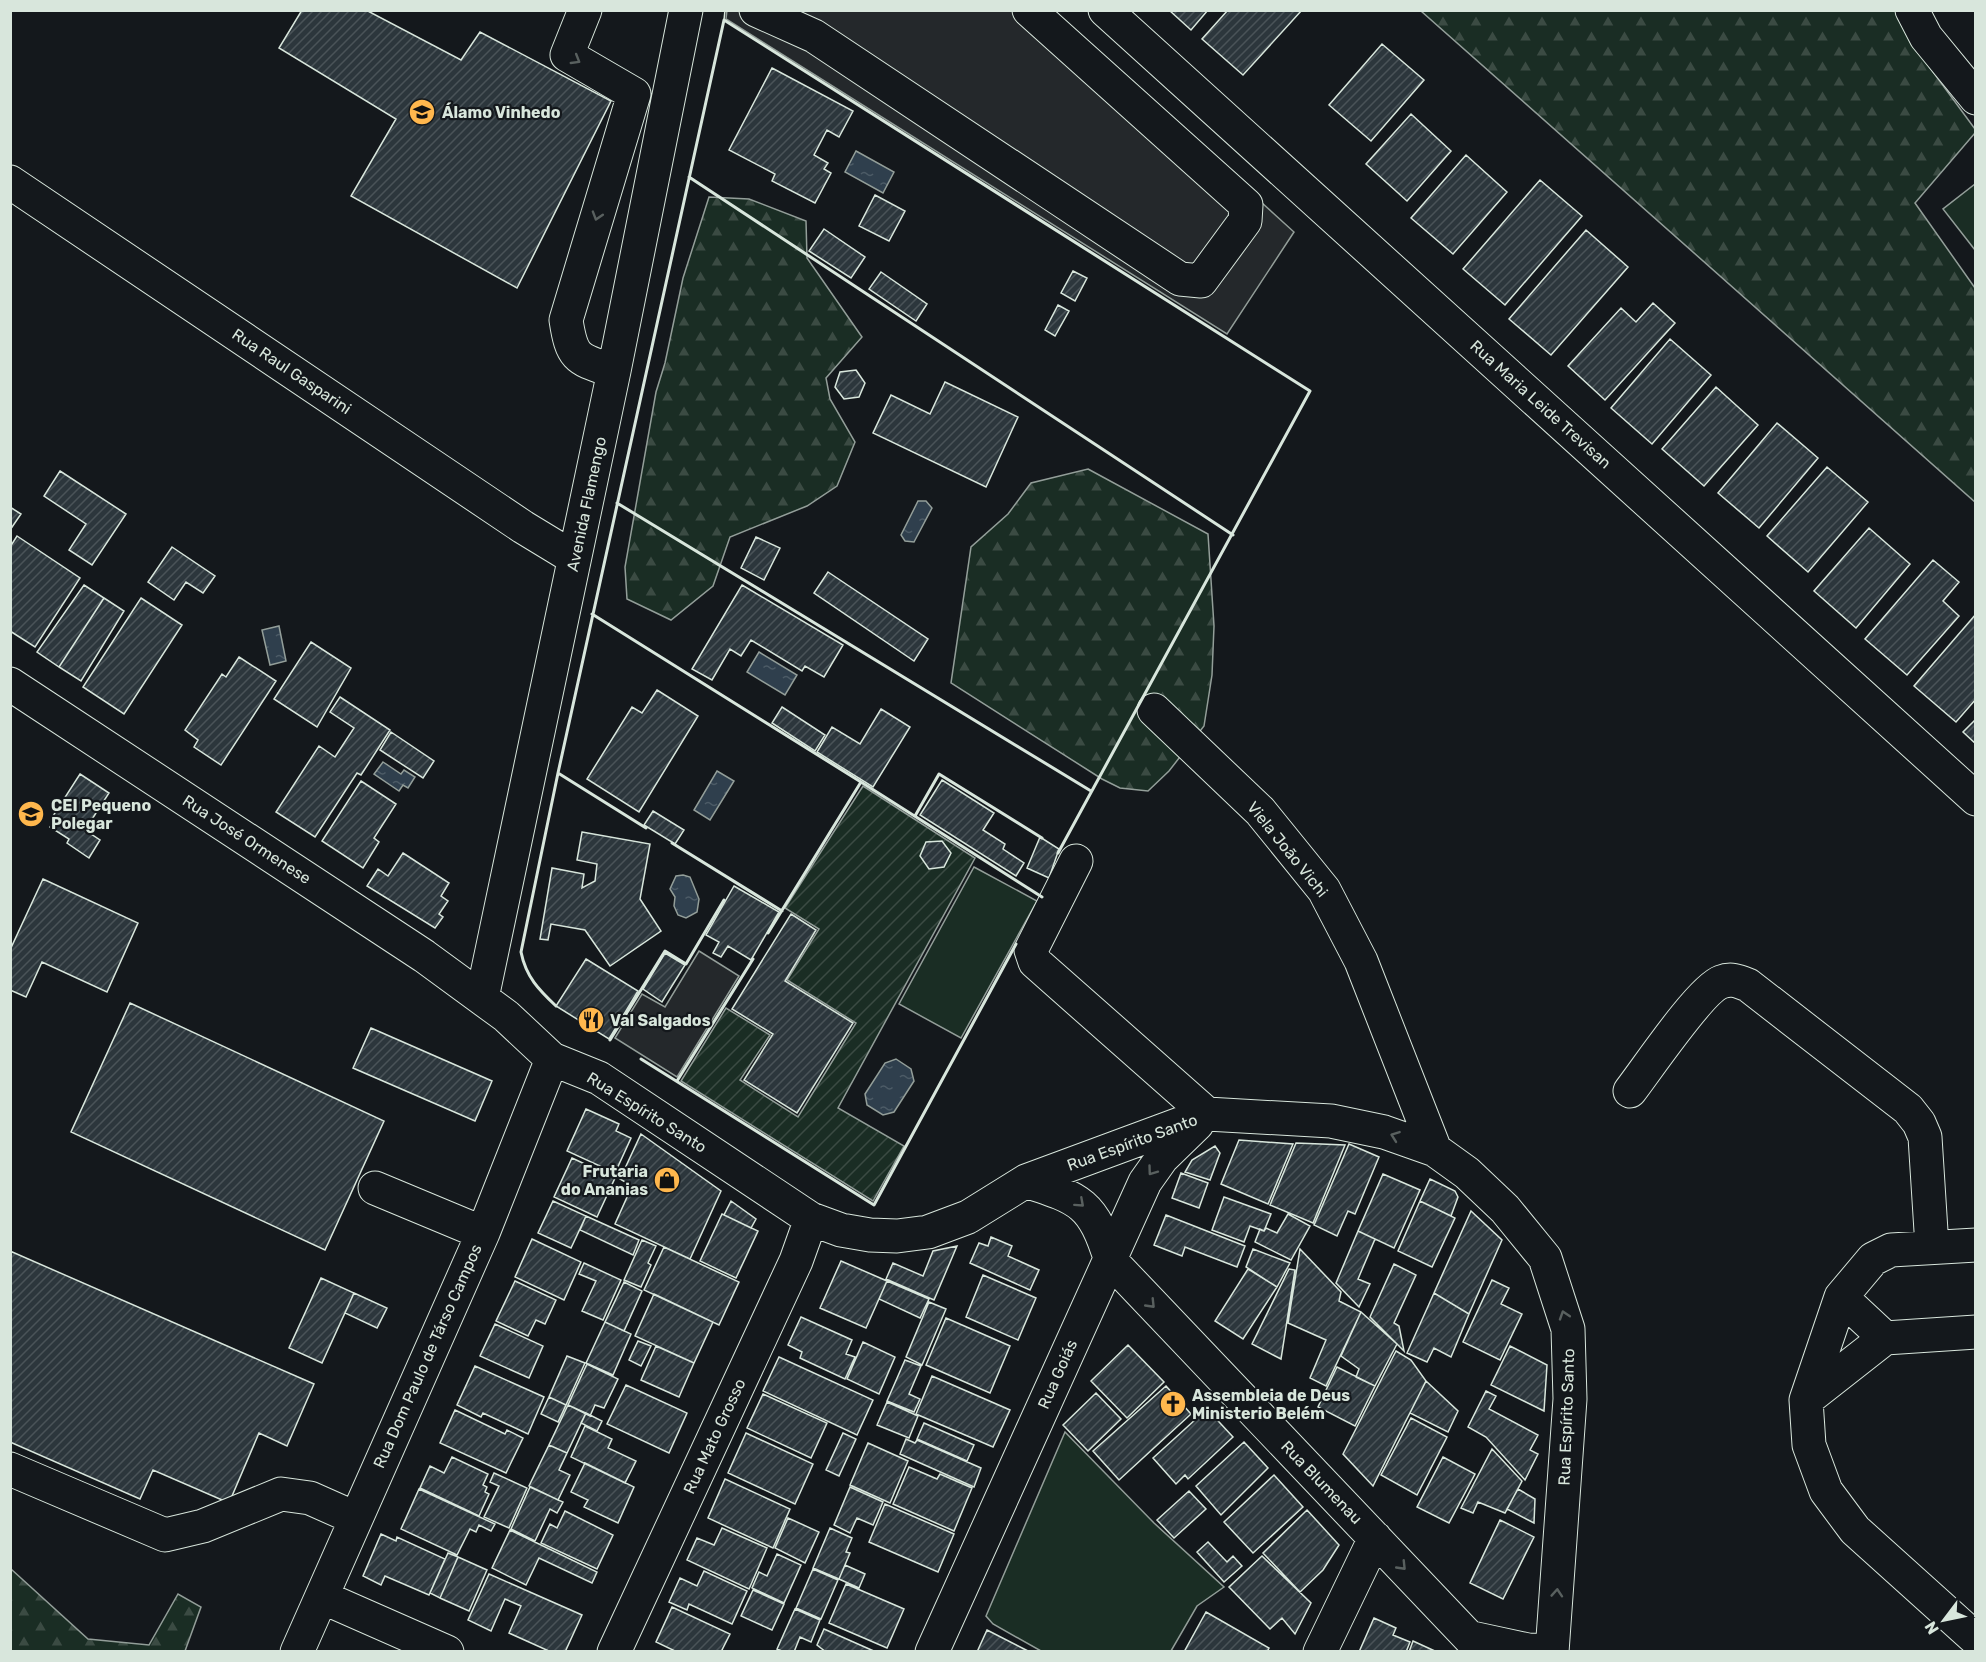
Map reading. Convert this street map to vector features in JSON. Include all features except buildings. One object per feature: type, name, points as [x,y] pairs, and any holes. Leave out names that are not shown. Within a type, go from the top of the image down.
[{"type":"street","points":[[585,10],[567,55],[634,94],[566,320],[570,345],[582,360],[614,371]]},
{"type":"street","name":"Avenida Flamengo","points":[[482,998],[614,371],[686,10]]},
{"type":"street","points":[[766,13],[814,36],[1180,279],[1201,281],[1245,221],[1246,205],[1029,10]]},
{"type":"street","name":"Rua Maria Leide Trevisan","points":[[1105,10],[1976,799]]},
{"type":"street","points":[[1912,10],[1926,37],[1976,98]]},
{"type":"street","name":"Rua Raul Gasparini","points":[[10,182],[523,527],[574,558]]},
{"type":"street","name":"Rua José Ormenese","points":[[10,684],[414,950],[482,998],[552,1059]]},
{"type":"street","name":"Viela João Vichi","points":[[1154,710],[1260,810],[1324,890],[1361,961],[1435,1150]]},
{"type":"street","points":[[1076,861],[1030,950],[1035,962],[1207,1114]]},
{"type":"street","points":[[1630,1091],[1703,997],[1718,983],[1732,979],[1748,985],[1908,1109],[1919,1123],[1924,1137],[1932,1247]]},
{"type":"street","name":"Rua Espírito Santo","points":[[552,1059],[599,1078],[811,1219],[841,1230],[870,1235],[897,1236],[928,1232],[968,1217],[1026,1181],[1207,1114],[1331,1121],[1384,1132],[1435,1150],[1467,1173],[1505,1209],[1545,1258],[1568,1329],[1570,1400],[1552,1651]]},
{"type":"street","name":"Rua Dom Paulo de Társo Campos","points":[[297,1652],[483,1233],[552,1059]]},
{"type":"street","name":"Rua Goiás","points":[[932,1652],[1145,1182],[1162,1158],[1207,1114]]},
{"type":"street","points":[[1026,1181],[1072,1196],[1089,1212],[1103,1235],[1111,1261]]},
{"type":"street","points":[[375,1188],[483,1233]]},
{"type":"street","name":"Rua Mato Grosso","points":[[614,1652],[796,1261],[811,1219]]},
{"type":"street","points":[[1976,1245],[1891,1250],[1873,1259],[1841,1297],[1806,1400],[1809,1445],[1826,1491],[1856,1530],[1976,1639]]},
{"type":"street","name":"Rua Blumenau","points":[[1111,1261],[1478,1645]]},
{"type":"street","points":[[1841,1297],[1885,1338]]},
{"type":"street","points":[[1806,1400],[1885,1338],[1976,1332]]},
{"type":"street","points":[[10,1469],[165,1535],[202,1526],[281,1494],[310,1498],[356,1518]]},
{"type":"street","points":[[1320,1652],[1375,1538]]},
{"type":"street","points":[[322,1596],[447,1652]]},
{"type":"street","points":[[1478,1645],[1552,1651]]},
{"type":"green space","points":[[1421,11],[1902,11],[1928,65],[1975,129],[1975,133],[1915,203],[1975,288],[1975,502]]},
{"type":"green space","points":[[1975,184],[1975,250],[1943,209]]},
{"type":"green space","points":[[709,197],[749,199],[806,221],[807,258],[862,337],[826,378],[830,399],[855,442],[837,486],[807,506],[730,537],[713,586],[671,620],[627,599],[625,567],[656,392],[665,363],[683,278]]},
{"type":"green space","points":[[1088,469],[1208,534],[1214,626],[1212,675],[1204,726],[1169,771],[1148,791],[1120,788],[1102,779],[951,683],[971,547],[1008,514],[1031,483]]},
{"type":"green space","points":[[863,786],[975,858],[838,1108],[904,1146],[873,1201],[681,1081],[726,1008],[770,1035],[740,1080],[798,1117],[856,1023],[787,980],[819,929],[785,908]]},
{"type":"green space","points":[[974,867],[1037,901],[961,1038],[899,1004]]},
{"type":"green space","points":[[1065,1432],[1154,1523],[1224,1587],[1197,1606],[1171,1651],[1041,1651],[993,1624],[986,1616]]},
{"type":"green space","points":[[11,1569],[88,1639],[149,1645],[178,1594],[201,1607],[185,1651],[11,1651]]},
{"type":"shaded area","points":[[727,10],[1050,11],[1294,232],[1227,334],[726,19]]},
{"type":"shaded area","points":[[699,951],[739,976],[677,1077],[615,1038],[642,994],[665,1007]]},
{"type":"water","points":[[856,151],[894,172],[883,193],[845,172]]},
{"type":"water","points":[[918,501],[926,501],[932,508],[914,542],[905,541],[901,535]]},
{"type":"water","points":[[279,626],[286,661],[270,665],[262,630]]},
{"type":"water","points":[[759,652],[797,675],[785,695],[747,672]]},
{"type":"water","points":[[383,762],[401,774],[404,770],[415,777],[408,788],[403,785],[399,791],[374,774]]},
{"type":"water","points":[[717,771],[734,781],[710,820],[694,810]]},
{"type":"water","points":[[676,876],[690,877],[699,899],[697,912],[686,918],[678,915],[674,906],[675,897],[670,889]]},
{"type":"water","points":[[896,1059],[911,1069],[914,1081],[894,1112],[883,1115],[867,1105],[865,1094],[885,1063]]},
{"type":"fence","points":[[724,20],[725,10]]},
{"type":"wall","points":[[558,773],[724,20],[1310,391],[1058,853]]},
{"type":"wall","points":[[689,177],[1233,535]]},
{"type":"wall","points":[[617,503],[1091,791]]},
{"type":"wall","points":[[592,614],[861,782]]},
{"type":"wall","points":[[556,1006],[534,982],[526,969],[521,952],[558,773],[646,828]]},
{"type":"wall","points":[[915,816],[939,774],[1042,838]]},
{"type":"wall","points":[[768,933],[861,782],[1042,897]]},
{"type":"wall","points":[[672,843],[782,911]]},
{"type":"wall","points":[[610,1040],[665,951],[686,964],[724,900]]},
{"type":"wall","points":[[641,1059],[874,1205],[1016,944]]},
{"type":"wall","points":[[677,1081],[753,959]]},
{"type":"place","name":"Álamo Vinhedo","points":[[422,112]]},
{"type":"place","name":"CEI Pequeno Polegar","points":[[31,814]]},
{"type":"place","name":"Val Salgados","points":[[591,1020]]},
{"type":"place","name":"Frutaria do Ananias","points":[[667,1180]]},
{"type":"place","name":"Assembleia de Deus Ministerio Belém","points":[[1173,1404]]}]
